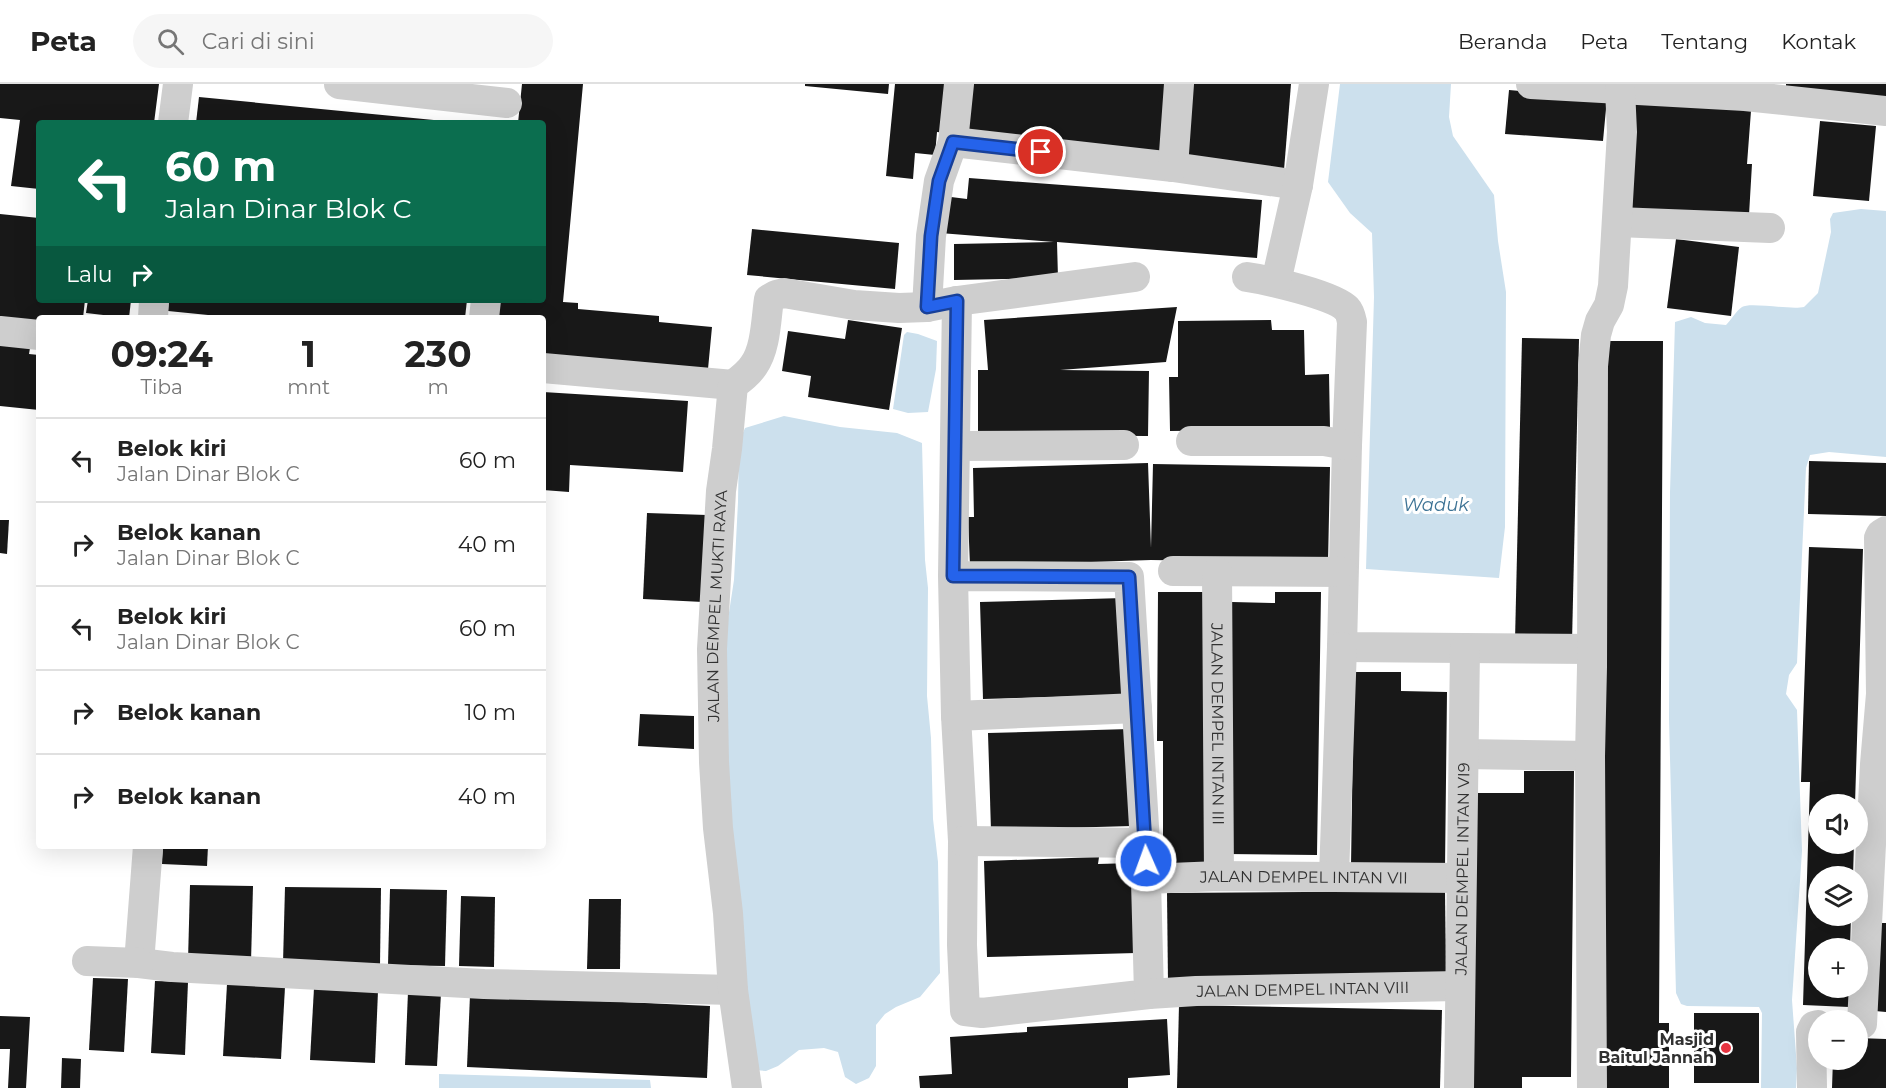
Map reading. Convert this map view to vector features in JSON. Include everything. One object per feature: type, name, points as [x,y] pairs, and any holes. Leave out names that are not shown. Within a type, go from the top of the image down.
[{"type":"street","points":[[173,120],[178,84]]},
{"type":"street","points":[[339,84],[507,103]]},
{"type":"street","points":[[927,307],[931,236],[939,181],[953,142],[959,84]]},
{"type":"street","points":[[1173,167],[1179,84]]},
{"type":"street","points":[[1276,282],[1298,185],[1314,84]]},
{"type":"street","points":[[1532,84],[1620,89],[1764,91],[1886,111]]},
{"type":"street","points":[[1592,1088],[1590,756],[1593,366],[1596,335],[1600,321],[1609,305],[1613,286],[1622,132],[1620,89]]},
{"type":"street","points":[[953,142],[1173,167],[1298,185]]},
{"type":"street","points":[[1617,222],[1770,228]]},
{"type":"street","points":[[546,368],[733,384],[755,363],[761,347],[769,299],[776,295],[784,293],[854,305],[927,307],[957,313],[1135,277]]},
{"type":"street","points":[[1247,278],[1276,282],[1340,303],[1348,310],[1352,322],[1334,876]]},
{"type":"street","points":[[957,313],[953,576],[963,841],[1145,843]]},
{"type":"street","points":[[0,332],[36,335]]},
{"type":"street","name":"JALAN DEMPEL MUKTI RAYA","points":[[733,384],[721,491],[712,649],[714,762],[733,990],[747,1085]]},
{"type":"street","points":[[1191,441],[1324,441],[1347,445]]},
{"type":"street","points":[[956,446],[1124,445]]},
{"type":"street","points":[[1868,1025],[1877,904],[1883,695],[1879,538],[1885,531]]},
{"type":"street","points":[[1173,571],[1343,572]]},
{"type":"street","name":"JALAN DEMPEL INTAN III","points":[[1217,572],[1219,876]]},
{"type":"street","points":[[953,576],[1129,577],[1145,843],[1149,994]]},
{"type":"street","points":[[1342,647],[1592,649]]},
{"type":"street","name":"JALAN DEMPEL INTAN VI9","points":[[1459,1088],[1465,649]]},
{"type":"street","points":[[957,716],[1137,708]]},
{"type":"street","points":[[1464,754],[1590,756]]},
{"type":"street","name":"JALAN DEMPEL INTAN VIII","points":[[963,841],[964,1011],[982,1013],[1196,990],[1459,986]]},
{"type":"street","points":[[139,963],[148,849]]},
{"type":"street","name":"JALAN DEMPEL INTAN VII","points":[[1146,879],[1219,876],[1461,878]]},
{"type":"street","points":[[87,961],[484,984],[733,990]]},
{"type":"street","points":[[1812,1070],[1812,1088]]},
{"type":"water","name":"Waduk","points":[[1340,84],[1451,84],[1449,117],[1453,136],[1494,195],[1506,292],[1505,527],[1499,578],[1366,569],[1374,297],[1372,233],[1350,213],[1328,182]]},
{"type":"water","points":[[1861,209],[1886,211],[1886,457],[1829,452],[1810,455],[1806,468],[1797,663],[1789,675],[1786,694],[1797,710],[1802,851],[1792,1000],[1797,1068],[1796,1088],[1761,1088],[1762,1013],[1759,1007],[1687,1006],[1681,1004],[1676,993],[1669,719],[1670,492],[1675,322],[1691,317],[1705,323],[1726,325],[1742,307],[1746,306],[1804,307],[1818,293],[1831,232],[1830,219],[1833,213]]},
{"type":"water","points":[[907,332],[937,341],[936,369],[928,412],[908,413],[893,409],[904,335]]},
{"type":"water","points":[[784,416],[840,427],[897,433],[922,443],[925,560],[928,588],[927,696],[931,738],[933,819],[938,862],[940,973],[920,997],[885,1014],[876,1025],[876,1066],[869,1078],[856,1084],[845,1077],[838,1052],[824,1048],[799,1050],[778,1066],[766,1071],[754,1070],[718,684],[734,580],[739,442],[745,428]]},
{"type":"water","points":[[439,1074],[650,1080],[651,1088],[439,1088]]},
{"type":"building","points":[[0,84],[159,84],[154,120],[36,120],[36,189],[11,186],[20,120],[0,118]]},
{"type":"building","points":[[522,84],[583,84],[563,302],[578,303],[578,309],[659,316],[659,322],[712,327],[708,369],[546,354],[546,315],[494,315],[496,303],[546,303],[546,120],[518,120]]},
{"type":"building","points":[[805,84],[889,84],[888,94],[805,86]]},
{"type":"building","points":[[895,84],[951,84],[946,133],[937,132],[935,155],[915,153],[913,179],[886,176]]},
{"type":"building","points":[[971,84],[1165,84],[1160,151],[967,136]]},
{"type":"building","points":[[1190,84],[1291,84],[1284,170],[1183,162]]},
{"type":"building","points":[[1786,84],[1886,84],[1886,102],[1786,93]]},
{"type":"building","points":[[1509,90],[1607,98],[1603,141],[1505,134]]},
{"type":"building","points":[[199,97],[434,120],[196,120]]},
{"type":"building","points":[[1635,100],[1751,111],[1747,164],[1752,164],[1749,215],[1628,208]]},
{"type":"building","points":[[1820,121],[1876,126],[1869,201],[1813,196]]},
{"type":"building","points":[[969,178],[1262,200],[1257,258],[1057,242],[1058,278],[954,280],[954,244],[1054,242],[940,233],[943,196],[967,199]]},
{"type":"building","points":[[0,214],[36,218],[36,303],[85,303],[83,315],[36,315],[36,327],[0,322]]},
{"type":"building","points":[[752,229],[899,243],[895,289],[747,275]]},
{"type":"building","points":[[1676,239],[1739,247],[1731,316],[1667,308]]},
{"type":"building","points":[[88,303],[131,303],[129,315],[86,313]]},
{"type":"building","points":[[169,303],[467,303],[465,315],[208,315],[168,311]]},
{"type":"building","points":[[1177,307],[1166,362],[1060,370],[1149,371],[1148,436],[978,435],[978,370],[988,370],[984,320]]},
{"type":"building","points":[[848,320],[902,328],[889,410],[808,397],[811,376],[782,371],[788,331],[845,339]]},
{"type":"building","points":[[1271,320],[1272,330],[1304,330],[1305,375],[1329,374],[1330,429],[1170,431],[1169,377],[1178,377],[1178,321]]},
{"type":"building","points":[[1522,338],[1579,339],[1572,642],[1515,641]]},
{"type":"building","points":[[1602,341],[1663,341],[1659,1023],[1669,1023],[1669,1088],[1598,1088]]},
{"type":"building","points":[[0,345],[30,348],[29,354],[36,355],[36,410],[0,406]]},
{"type":"building","points":[[546,392],[688,401],[683,472],[570,465],[569,492],[546,490]]},
{"type":"building","points":[[1809,461],[1886,463],[1886,516],[1808,514]]},
{"type":"building","points":[[1148,463],[1151,548],[1153,464],[1330,467],[1328,563],[1151,560],[970,566],[968,517],[974,517],[973,468]]},
{"type":"building","points":[[647,513],[707,515],[703,602],[643,599]]},
{"type":"building","points":[[0,520],[9,520],[7,554],[0,553]]},
{"type":"building","points":[[1809,547],[1863,549],[1855,794],[1810,794],[1810,782],[1801,782]]},
{"type":"building","points":[[1158,592],[1208,592],[1206,869],[1163,869],[1163,741],[1157,741]]},
{"type":"building","points":[[1275,592],[1321,592],[1317,855],[1228,854],[1232,602],[1275,603]]},
{"type":"building","points":[[1124,598],[1127,695],[983,699],[980,602]]},
{"type":"building","points":[[1354,672],[1401,672],[1401,691],[1447,692],[1445,868],[1351,866]]},
{"type":"building","points":[[640,714],[694,716],[694,749],[638,746]]},
{"type":"building","points":[[1130,729],[1132,826],[991,830],[988,733]]},
{"type":"building","points":[[1524,771],[1574,771],[1571,1077],[1522,1077],[1522,1088],[1473,1088],[1475,793],[1524,793]]},
{"type":"building","points":[[1808,846],[1808,854],[1854,854],[1853,866],[1808,866],[1808,926],[1851,926],[1850,938],[1808,938],[1808,998],[1849,998],[1849,1007],[1803,1005]]},
{"type":"building","points":[[163,849],[208,849],[207,866],[162,864]]},
{"type":"building","points":[[1099,857],[1098,864],[1134,863],[1136,953],[987,957],[984,861]]},
{"type":"building","points":[[190,885],[253,886],[251,962],[188,961]]},
{"type":"building","points":[[285,887],[381,888],[380,965],[283,963]]},
{"type":"building","points":[[390,889],[447,890],[445,966],[388,965]]},
{"type":"building","points":[[1445,891],[1446,981],[1168,983],[1167,893]]},
{"type":"building","points":[[461,896],[495,897],[494,967],[459,966]]},
{"type":"building","points":[[589,899],[621,899],[620,969],[587,969]]},
{"type":"building","points":[[1879,923],[1886,923],[1886,1012],[1875,1011]]},
{"type":"building","points":[[93,978],[128,979],[124,1052],[89,1050]]},
{"type":"building","points":[[155,981],[188,982],[185,1055],[151,1053]]},
{"type":"building","points":[[227,984],[285,987],[281,1059],[223,1056]]},
{"type":"building","points":[[314,988],[378,991],[375,1063],[310,1060]]},
{"type":"building","points":[[408,992],[441,993],[437,1066],[405,1065]]},
{"type":"building","points":[[470,995],[710,1006],[707,1078],[467,1067]]},
{"type":"building","points":[[1179,1005],[1442,1010],[1440,1088],[1177,1088]]},
{"type":"building","name":"Masjid Baitul Jannah","points":[[1694,1013],[1759,1013],[1759,1083],[1694,1083]]},
{"type":"building","points":[[0,1016],[30,1017],[26,1088],[8,1088],[10,1049],[0,1049]]},
{"type":"building","points":[[1167,1019],[1170,1075],[1128,1078],[1128,1088],[920,1088],[919,1076],[952,1074],[950,1037],[1027,1032],[1027,1027]]},
{"type":"building","points":[[1868,1038],[1886,1039],[1886,1088],[1832,1088],[1833,1070],[1868,1070]]},
{"type":"building","points":[[62,1058],[81,1059],[80,1088],[61,1088]]},
{"type":"place","name":"Masjid Baitul Jannah","points":[[1726,1048]]},
{"type":"route","points":[[1041,152],[953,142],[939,181],[931,236],[927,307],[957,301],[953,576],[1129,577],[1146,861]]}]
